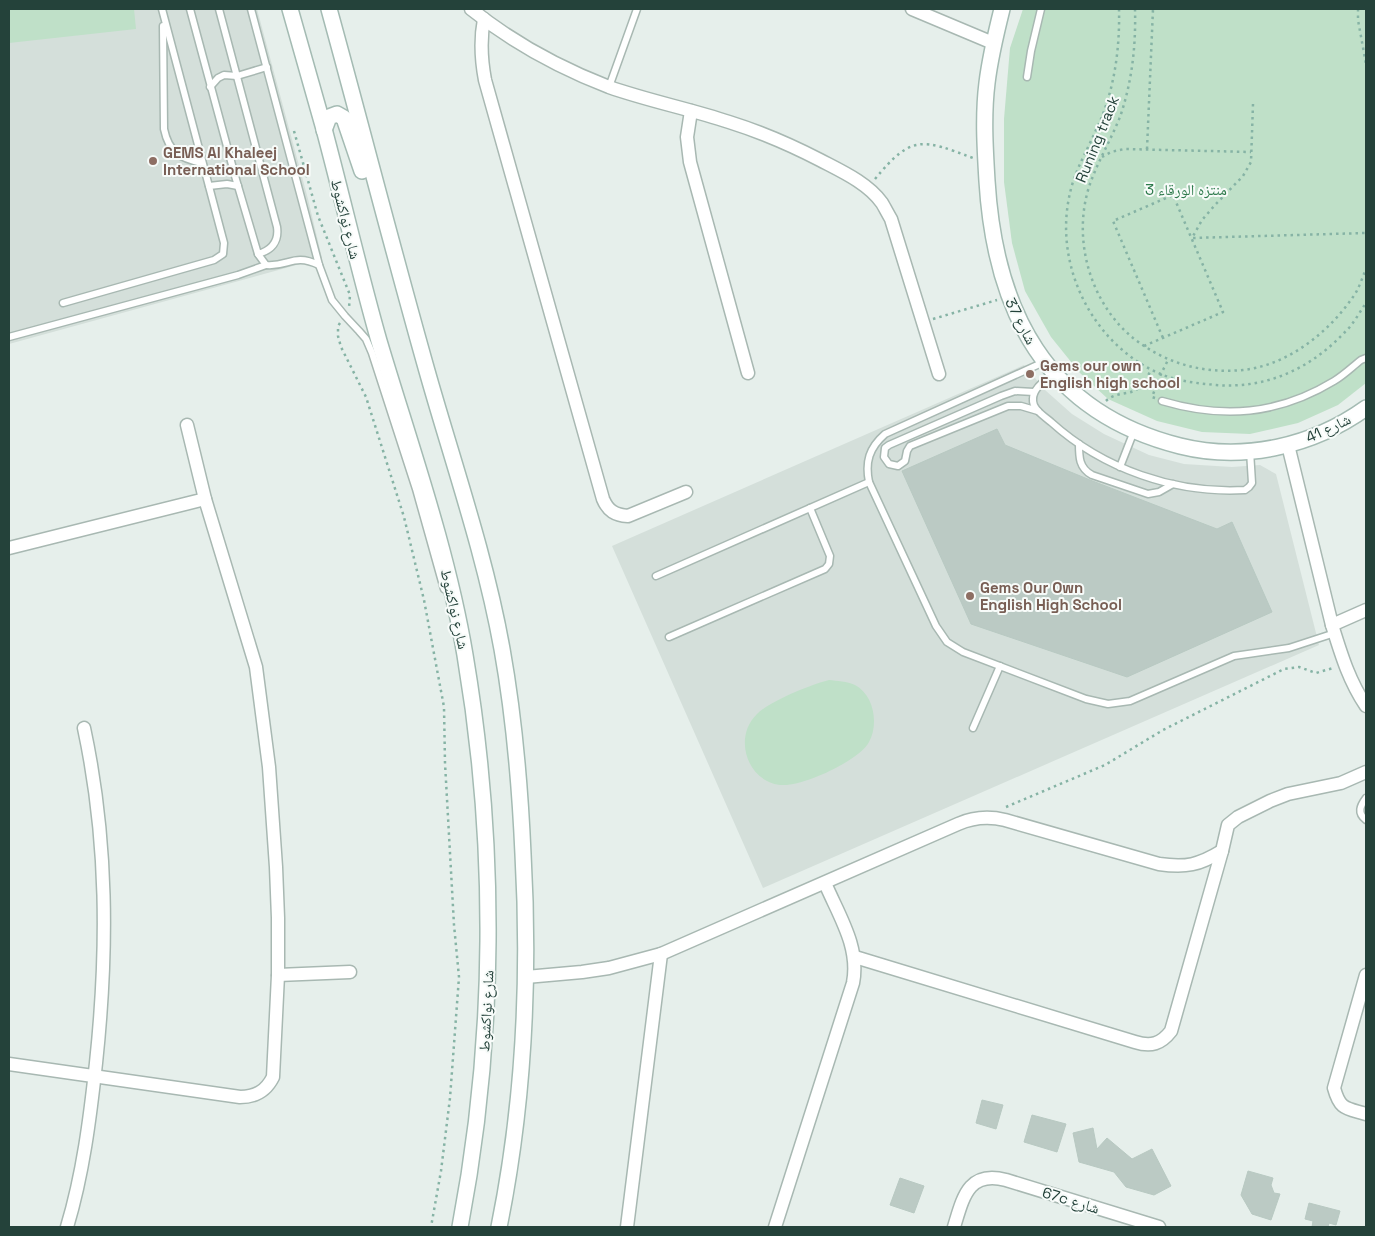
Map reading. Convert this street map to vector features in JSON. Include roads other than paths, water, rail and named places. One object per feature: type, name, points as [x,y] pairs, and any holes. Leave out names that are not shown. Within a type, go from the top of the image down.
[{"type":"street","name":"شارع نواكشوط","points":[[290,9],[324,130],[356,258],[429,505],[465,654],[479,755],[488,894],[488,979],[485,1037],[472,1156],[460,1227]]},
{"type":"street","points":[[329,9],[438,411],[467,503],[491,593],[502,650],[516,752],[522,820],[526,977],[524,1038],[519,1098],[499,1227]]},
{"type":"street","points":[[471,9],[544,57],[609,87],[765,135],[835,168],[868,188],[882,202],[891,220],[939,374]]},
{"type":"street","points":[[912,9],[993,43]]},
{"type":"street","name":"شارع 37","points":[[1002,9],[993,43],[987,82],[984,123],[988,197],[992,230],[1008,297],[1030,341],[1049,367],[1075,393],[1098,411],[1134,431],[1162,441],[1220,452],[1250,451],[1288,445]]},
{"type":"street","points":[[484,19],[480,51],[485,80],[606,507],[612,512],[628,516],[686,492]]},
{"type":"street","points":[[691,111],[687,137],[690,162],[748,373]]},
{"type":"street","points":[[324,130],[329,118],[337,114],[344,118],[380,227],[392,246]]},
{"type":"street","name":"شارع 41","points":[[1288,445],[1329,429],[1366,408]]},
{"type":"street","points":[[9,1064],[240,1097],[257,1095],[264,1091],[273,1077],[278,975],[276,868],[269,767],[256,667],[205,499],[188,424]]},
{"type":"street","points":[[1288,445],[1344,665],[1366,706]]},
{"type":"street","points":[[9,548],[205,499]]},
{"type":"street","points":[[1334,629],[1366,610]]},
{"type":"street","points":[[67,1227],[84,1151],[95,1076],[104,964],[103,867],[97,797],[84,728]]},
{"type":"street","points":[[855,957],[1145,1045],[1155,1044],[1164,1039],[1171,1031],[1228,826],[1238,817],[1288,794],[1341,783],[1366,772]]},
{"type":"street","points":[[526,977],[609,968],[661,954],[958,824],[981,817],[994,817],[1149,861],[1175,866],[1192,865],[1208,860],[1222,851]]},
{"type":"street","points":[[775,1227],[856,970],[852,946],[825,883]]},
{"type":"street","points":[[627,1227],[661,954]]},
{"type":"street","points":[[278,975],[350,972]]},
{"type":"street","points":[[1366,975],[1334,1088],[1337,1100],[1346,1109],[1366,1114]]},
{"type":"street","name":"67c شارع","points":[[954,1227],[966,1191],[981,1179],[998,1178],[1132,1223],[1159,1227]]},
{"type":"lane","points":[[190,9],[210,87],[258,254],[266,264]]},
{"type":"lane","points":[[219,9],[278,232],[272,247],[258,254]]},
{"type":"lane","points":[[251,9],[319,265],[332,300],[362,335],[372,354],[416,489],[446,596],[456,612]]},
{"type":"lane","points":[[609,87],[637,9]]},
{"type":"lane","points":[[1027,77],[1041,9]]},
{"type":"lane","points":[[63,303],[219,258],[223,254],[224,242],[162,12]]},
{"type":"lane","points":[[162,12],[164,129],[166,139],[171,148],[178,154],[186,159],[202,163]]},
{"type":"lane","points":[[210,87],[218,78],[224,75],[237,76],[267,67]]},
{"type":"lane","points":[[209,186],[227,184],[238,186]]},
{"type":"lane","points":[[9,337],[238,275],[266,264],[272,265],[303,259],[319,265]]},
{"type":"lane","points":[[1162,401],[1186,408],[1212,412],[1264,409],[1289,403],[1313,393],[1336,380],[1366,358]]},
{"type":"lane","points":[[1049,367],[1034,392],[1033,402],[1038,411],[1079,444],[1120,467],[1173,484],[1217,490],[1245,490],[1252,483],[1250,451]]},
{"type":"lane","points":[[1049,367],[884,434],[876,442],[867,461],[869,482],[940,635],[954,648],[1097,703],[1119,704],[1234,656],[1289,648],[1334,629]]},
{"type":"lane","points":[[1034,392],[1008,393],[889,445],[884,452],[884,457],[893,466],[902,464],[910,446],[1002,408],[1014,405],[1038,411]]},
{"type":"lane","points":[[1120,467],[1134,431]]},
{"type":"lane","points":[[1079,444],[1080,463],[1092,475],[1148,494],[1159,492],[1173,484]]},
{"type":"lane","points":[[656,576],[869,482]]},
{"type":"lane","points":[[669,637],[825,569],[829,564],[830,556],[810,508]]},
{"type":"lane","points":[[972,728],[1000,666]]},
{"type":"lane","points":[[1366,798],[1360,809],[1361,814],[1366,820]]},
{"type":"place","name":"GEMS Al Khaleej International School","points":[[153,161]]},
{"type":"place","name":"Gems our own English high school","points":[[1030,374]]},
{"type":"place","name":"Gems Our Own English High School","points":[[970,596]]},
{"type":"park label","name":"منتزه الورقاء 3","points":[[1186,189]]}]
